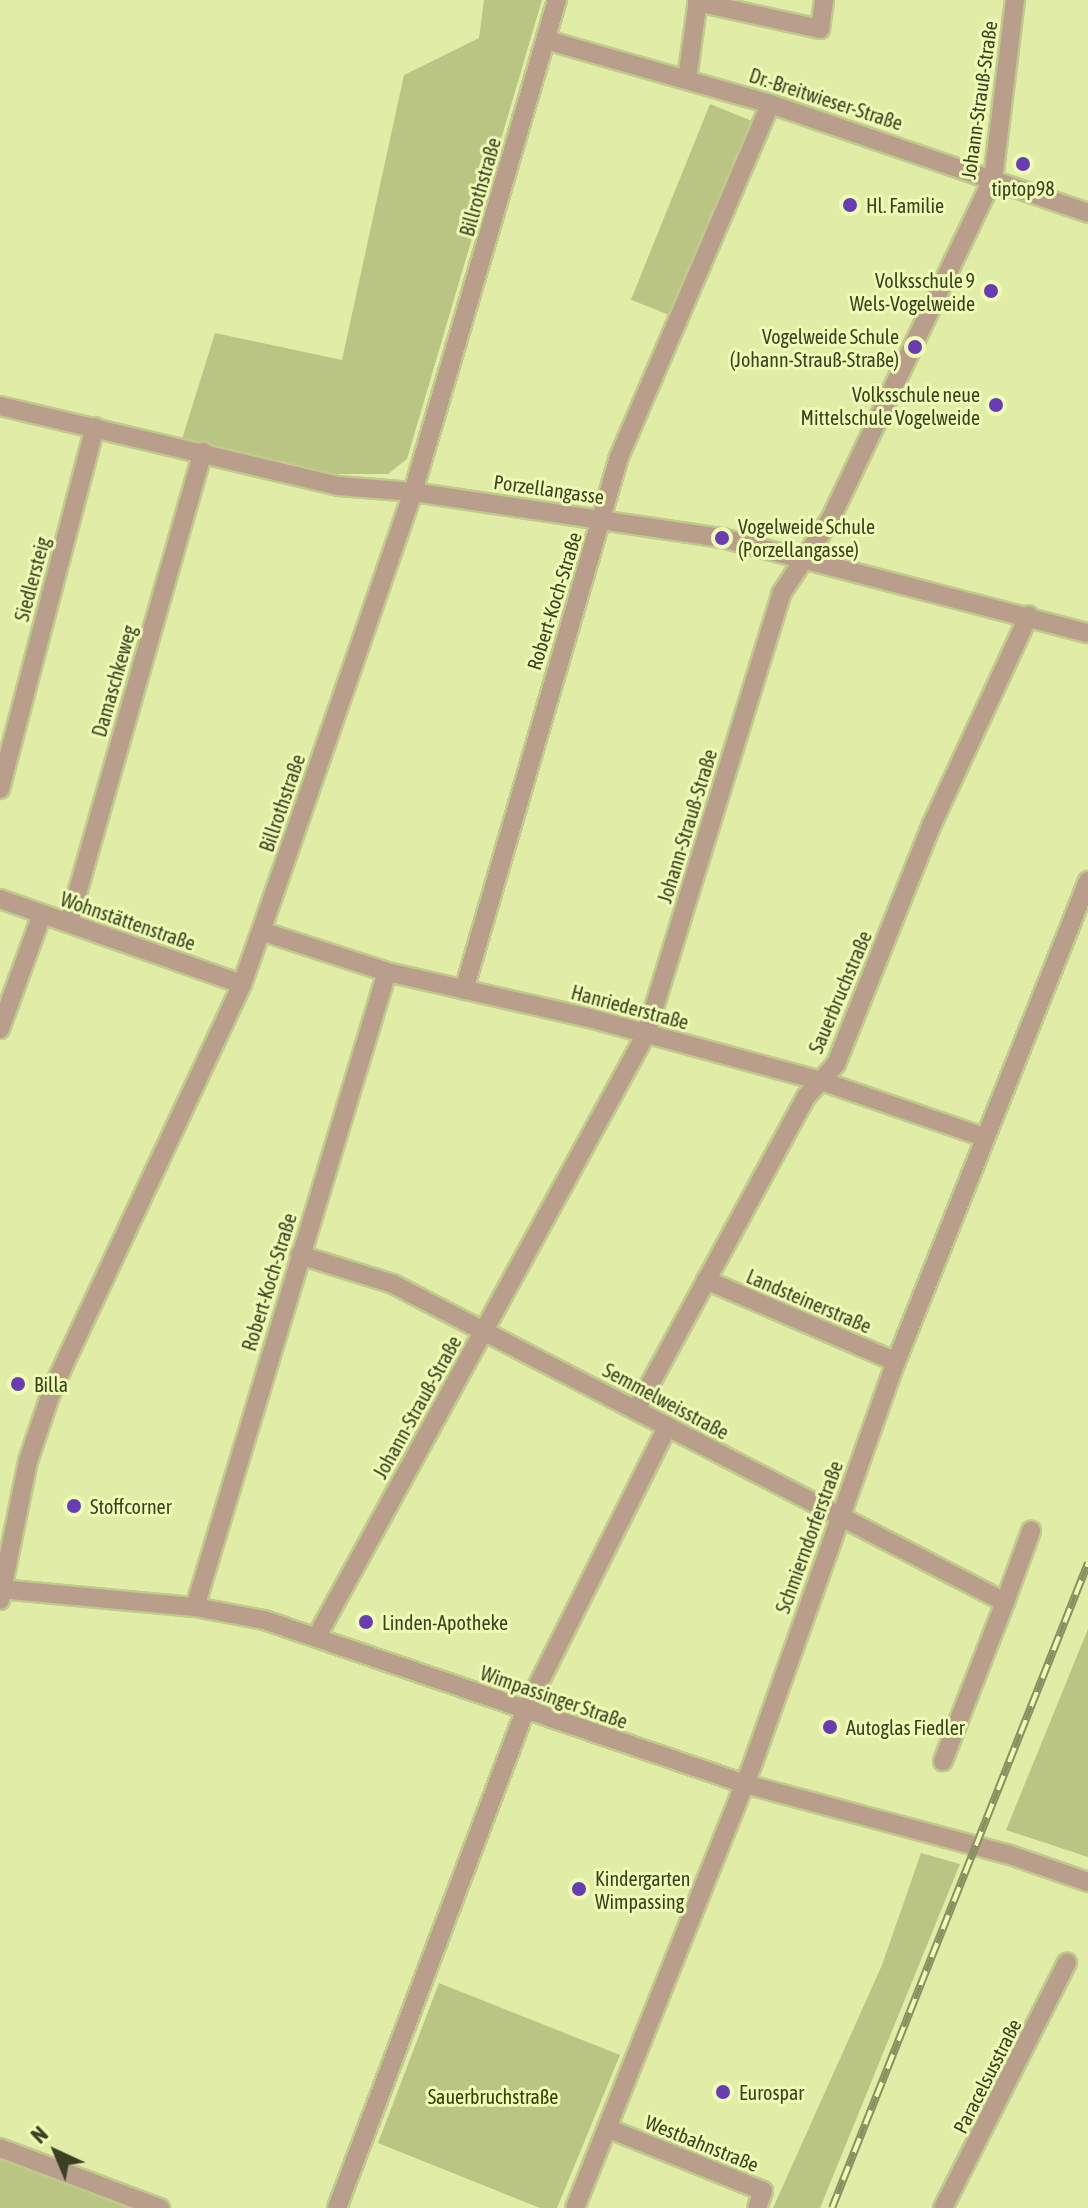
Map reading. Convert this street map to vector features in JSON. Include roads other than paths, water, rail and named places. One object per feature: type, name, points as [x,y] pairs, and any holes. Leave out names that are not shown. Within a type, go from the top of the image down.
[{"type":"street","name":"Billrothstraße","points":[[0,1592],[28,1461],[52,1390],[242,984],[261,931],[413,492],[557,0]]},
{"type":"street","points":[[687,79],[697,1],[820,29],[824,0]]},
{"type":"street","name":"Johann-Strauß-Straße","points":[[317,1636],[646,1034],[781,594],[830,520],[993,179],[1015,0]]},
{"type":"street","name":"Dr.-Breitwieser-Straße","points":[[546,40],[770,104],[1088,213]]},
{"type":"street","name":"Robert-Koch-Straße","points":[[464,990],[619,457],[770,104]]},
{"type":"street","name":"Porzellangasse","points":[[0,406],[339,486],[413,492],[722,538],[1029,615],[1088,633]]},
{"type":"street","name":"Siedlersteig","points":[[0,789],[95,427]]},
{"type":"street","name":"Damaschkeweg","points":[[69,922],[203,452]]},
{"type":"street","name":"Sauerbruchstraße","points":[[636,1410],[806,1097],[836,1064],[932,824],[1029,615]]},
{"type":"street","name":"Schmierndorferstraße","points":[[575,2208],[745,1784],[896,1362],[1088,881]]},
{"type":"street","name":"Wohnstättenstraße","points":[[0,899],[242,984]]},
{"type":"street","points":[[0,1029],[42,914]]},
{"type":"street","name":"Hanriederstraße","points":[[261,931],[387,972],[646,1034],[821,1081],[984,1137]]},
{"type":"street","name":"Robert-Koch-Straße","points":[[195,1607],[387,972]]},
{"type":"street","name":"Semmelweisstraße","points":[[300,1255],[393,1284],[1005,1602]]},
{"type":"street","name":"Landsteinerstraße","points":[[706,1280],[896,1362]]},
{"type":"street","points":[[337,2208],[525,1711],[667,1427]]},
{"type":"street","points":[[943,1761],[1031,1531]]},
{"type":"street","name":"Wimpassinger Straße","points":[[0,1592],[195,1607],[317,1636],[525,1711],[745,1784],[1007,1854],[1088,1882]]},
{"type":"street","name":"Paracelsusstraße","points":[[943,2208],[1067,1962]]},
{"type":"street","name":"Westbahnstraße","points":[[607,2128],[763,2191],[757,2208]]},
{"type":"street","points":[[0,2148],[160,2208]]},
{"type":"railway","points":[[832,2208],[1088,1563]]},
{"type":"place","name":"tiptop98","points":[[1023,164]]},
{"type":"place","name":"Hl. Familie","points":[[850,205]]},
{"type":"place","name":"Volksschule 9 Wels-Vogelweide","points":[[991,291]]},
{"type":"place","name":"Vogelweide Schule (Johann-Strauß-Straße)","points":[[915,347]]},
{"type":"place","name":"Volksschule neue Mittelschule Vogelweide","points":[[996,405]]},
{"type":"place","name":"Vogelweide Schule (Porzellangasse)","points":[[722,538]]},
{"type":"place","name":"Billa","points":[[18,1384]]},
{"type":"place","name":"Stoffcorner","points":[[74,1506]]},
{"type":"place","name":"Linden-Apotheke","points":[[366,1622]]},
{"type":"place","name":"Autoglas Fiedler","points":[[830,1727]]},
{"type":"place","name":"Kindergarten Wimpassing","points":[[579,1889]]},
{"type":"place","name":"Eurospar","points":[[723,2092]]}]
